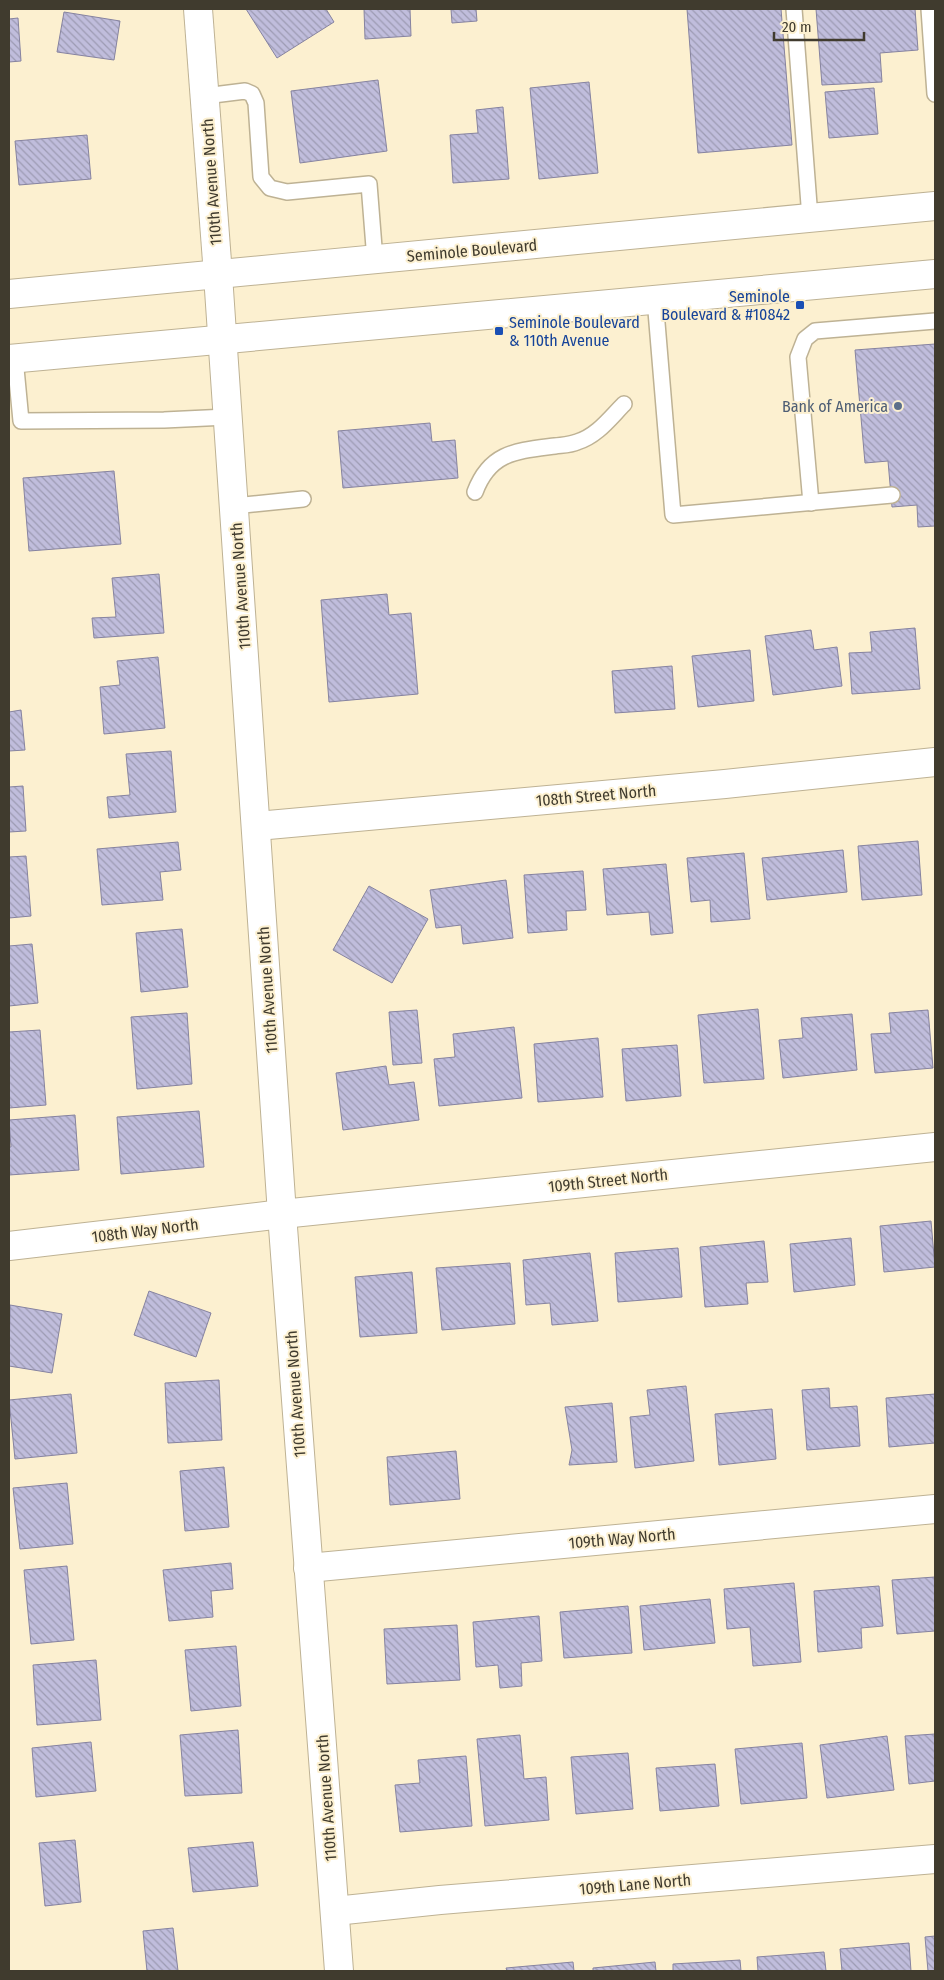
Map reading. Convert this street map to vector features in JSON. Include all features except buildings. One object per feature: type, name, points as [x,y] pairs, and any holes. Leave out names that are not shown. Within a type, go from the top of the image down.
[{"type":"street","name":"110th Avenue North","points":[[198,9],[257,826],[282,1214],[340,1971]]},
{"type":"street","name":"Seminole Boulevard","points":[[9,294],[935,206]]},
{"type":"street","points":[[12,359],[935,274]]},
{"type":"street","name":"108th Street North","points":[[257,826],[725,784],[935,762]]},
{"type":"street","name":"109th Street North","points":[[282,1214],[935,1146]]},
{"type":"street","name":"108th Way North","points":[[9,1246],[282,1214]]},
{"type":"street","name":"109th Way North","points":[[308,1568],[935,1509]]},
{"type":"street","name":"109th Lane North","points":[[334,1911],[440,1900],[935,1859]]},
{"type":"lane","points":[[794,9],[810,218]]},
{"type":"lane","points":[[929,9],[935,94]]},
{"type":"lane","points":[[205,96],[245,91],[252,94],[256,103],[261,177],[270,188],[287,192],[369,184],[375,260]]},
{"type":"lane","points":[[654,299],[673,515],[892,495]]},
{"type":"lane","points":[[811,503],[798,357],[805,339],[815,331],[935,320]]},
{"type":"lane","points":[[12,359],[21,421],[164,420],[227,417]]},
{"type":"lane","points":[[475,492],[481,477],[498,459],[516,451],[576,443],[594,435],[624,404]]},
{"type":"lane","points":[[234,506],[303,499]]},
{"type":"place","name":"Seminole Boulevard & #10842","points":[[800,305]]},
{"type":"place","name":"Seminole Boulevard & 110th Avenue","points":[[499,331]]},
{"type":"place","name":"Bank of America","points":[[898,406]]}]
